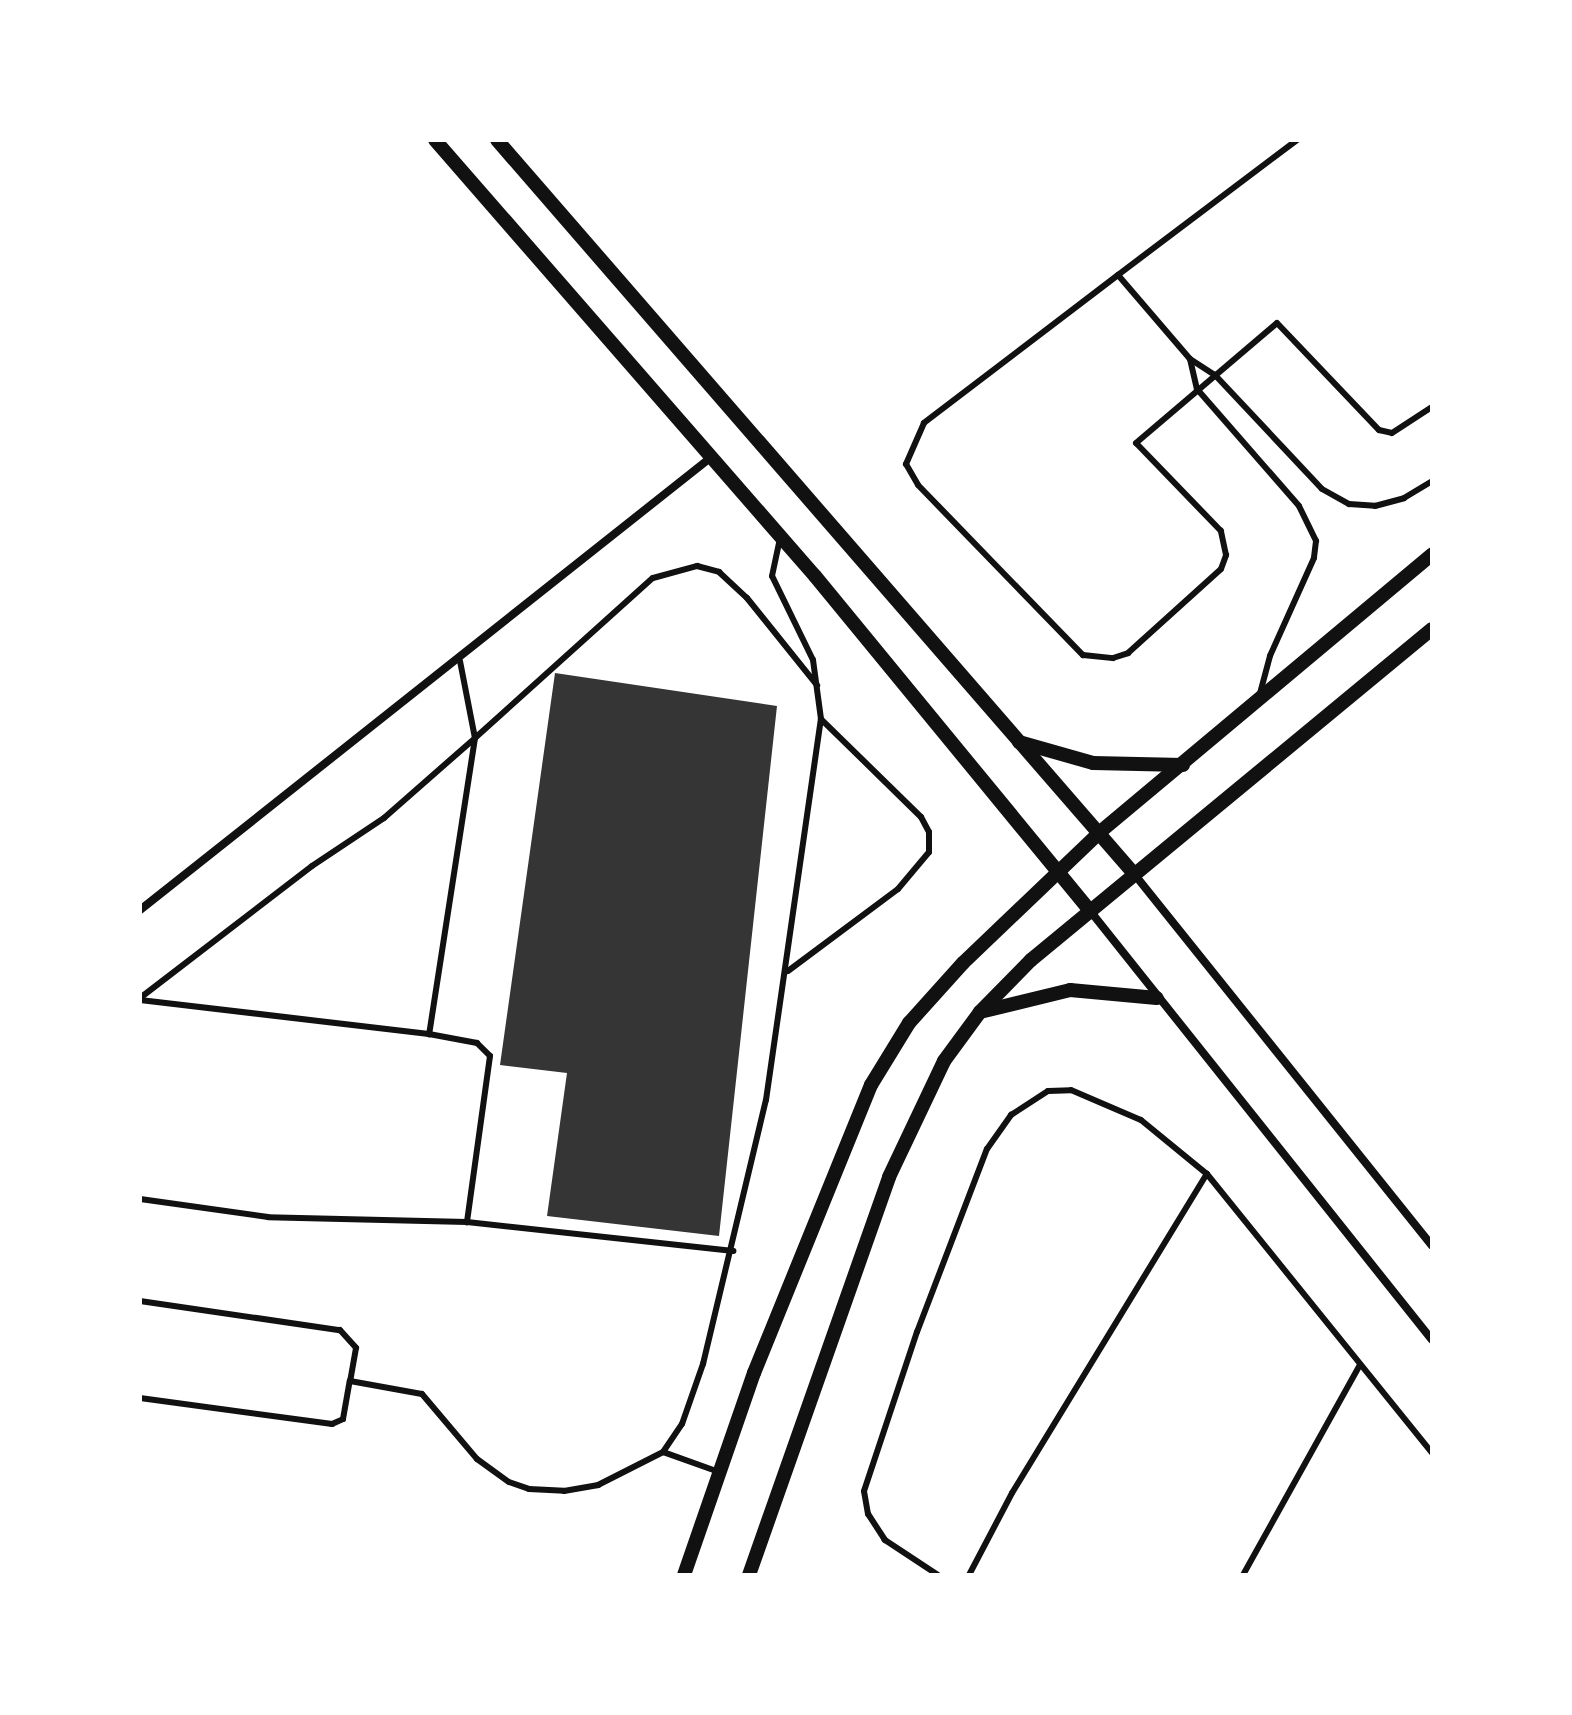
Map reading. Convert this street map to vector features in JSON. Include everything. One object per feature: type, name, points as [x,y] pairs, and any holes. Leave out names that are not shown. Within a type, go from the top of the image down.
[{"type":"street","points":[[435,140],[780,537],[1056,874],[1091,912],[1432,1340]]},
{"type":"street","points":[[497,140],[1100,832],[1432,1246]]},
{"type":"street","points":[[140,910],[460,661],[710,458]]},
{"type":"street","points":[[684,1575],[754,1373],[871,1085],[909,1023],[1100,832],[1432,554]]},
{"type":"street","points":[[749,1575],[901,1148],[944,1061],[980,1012],[1031,960],[1432,629]]},
{"type":"street","points":[[1019,742],[1093,763],[1183,765]]},
{"type":"street","points":[[980,1012],[1070,990],[1157,998]]},
{"type":"lane","points":[[1297,140],[924,423],[906,464],[918,485],[1083,655],[1113,658],[1128,653],[1221,569],[1226,555],[1221,531],[1136,443],[1277,323],[1379,430],[1392,433],[1432,407]]},
{"type":"lane","points":[[1118,275],[1190,359],[1215,375],[1322,489],[1349,504],[1375,506],[1404,498],[1432,481]]},
{"type":"lane","points":[[1190,359],[1197,389],[1299,506],[1316,541],[1314,558],[1270,656],[1259,697]]},
{"type":"lane","points":[[350,1381],[422,1394],[477,1459],[509,1482],[529,1489],[564,1491],[598,1485],[663,1452],[693,1397],[733,1251],[788,971],[821,719],[820,688],[805,641],[772,576],[780,537]]},
{"type":"lane","points":[[140,999],[312,866],[384,818],[653,578],[697,566],[719,572],[747,598],[820,688]]},
{"type":"lane","points":[[429,1034],[475,738],[460,661]]},
{"type":"lane","points":[[788,971],[898,889],[929,852],[929,832],[921,817],[821,719]]},
{"type":"lane","points":[[140,999],[429,1034],[477,1043],[490,1056],[467,1222]]},
{"type":"lane","points":[[938,1575],[924,1572],[885,1540],[868,1514],[864,1491],[968,1193],[987,1149],[1011,1115],[1048,1091],[1071,1090],[1141,1120],[1207,1174],[1432,1453]]},
{"type":"lane","points":[[969,1575],[1012,1493],[1207,1174]]},
{"type":"lane","points":[[140,1199],[268,1217],[467,1222],[733,1251]]},
{"type":"lane","points":[[140,1301],[340,1330],[356,1348],[343,1419],[332,1424],[140,1398]]},
{"type":"lane","points":[[1243,1575],[1360,1365]]},
{"type":"lane","points":[[663,1452],[719,1472]]},
{"type":"building","points":[[555,673],[777,706],[719,1236],[547,1216],[567,1073],[500,1065]]}]
